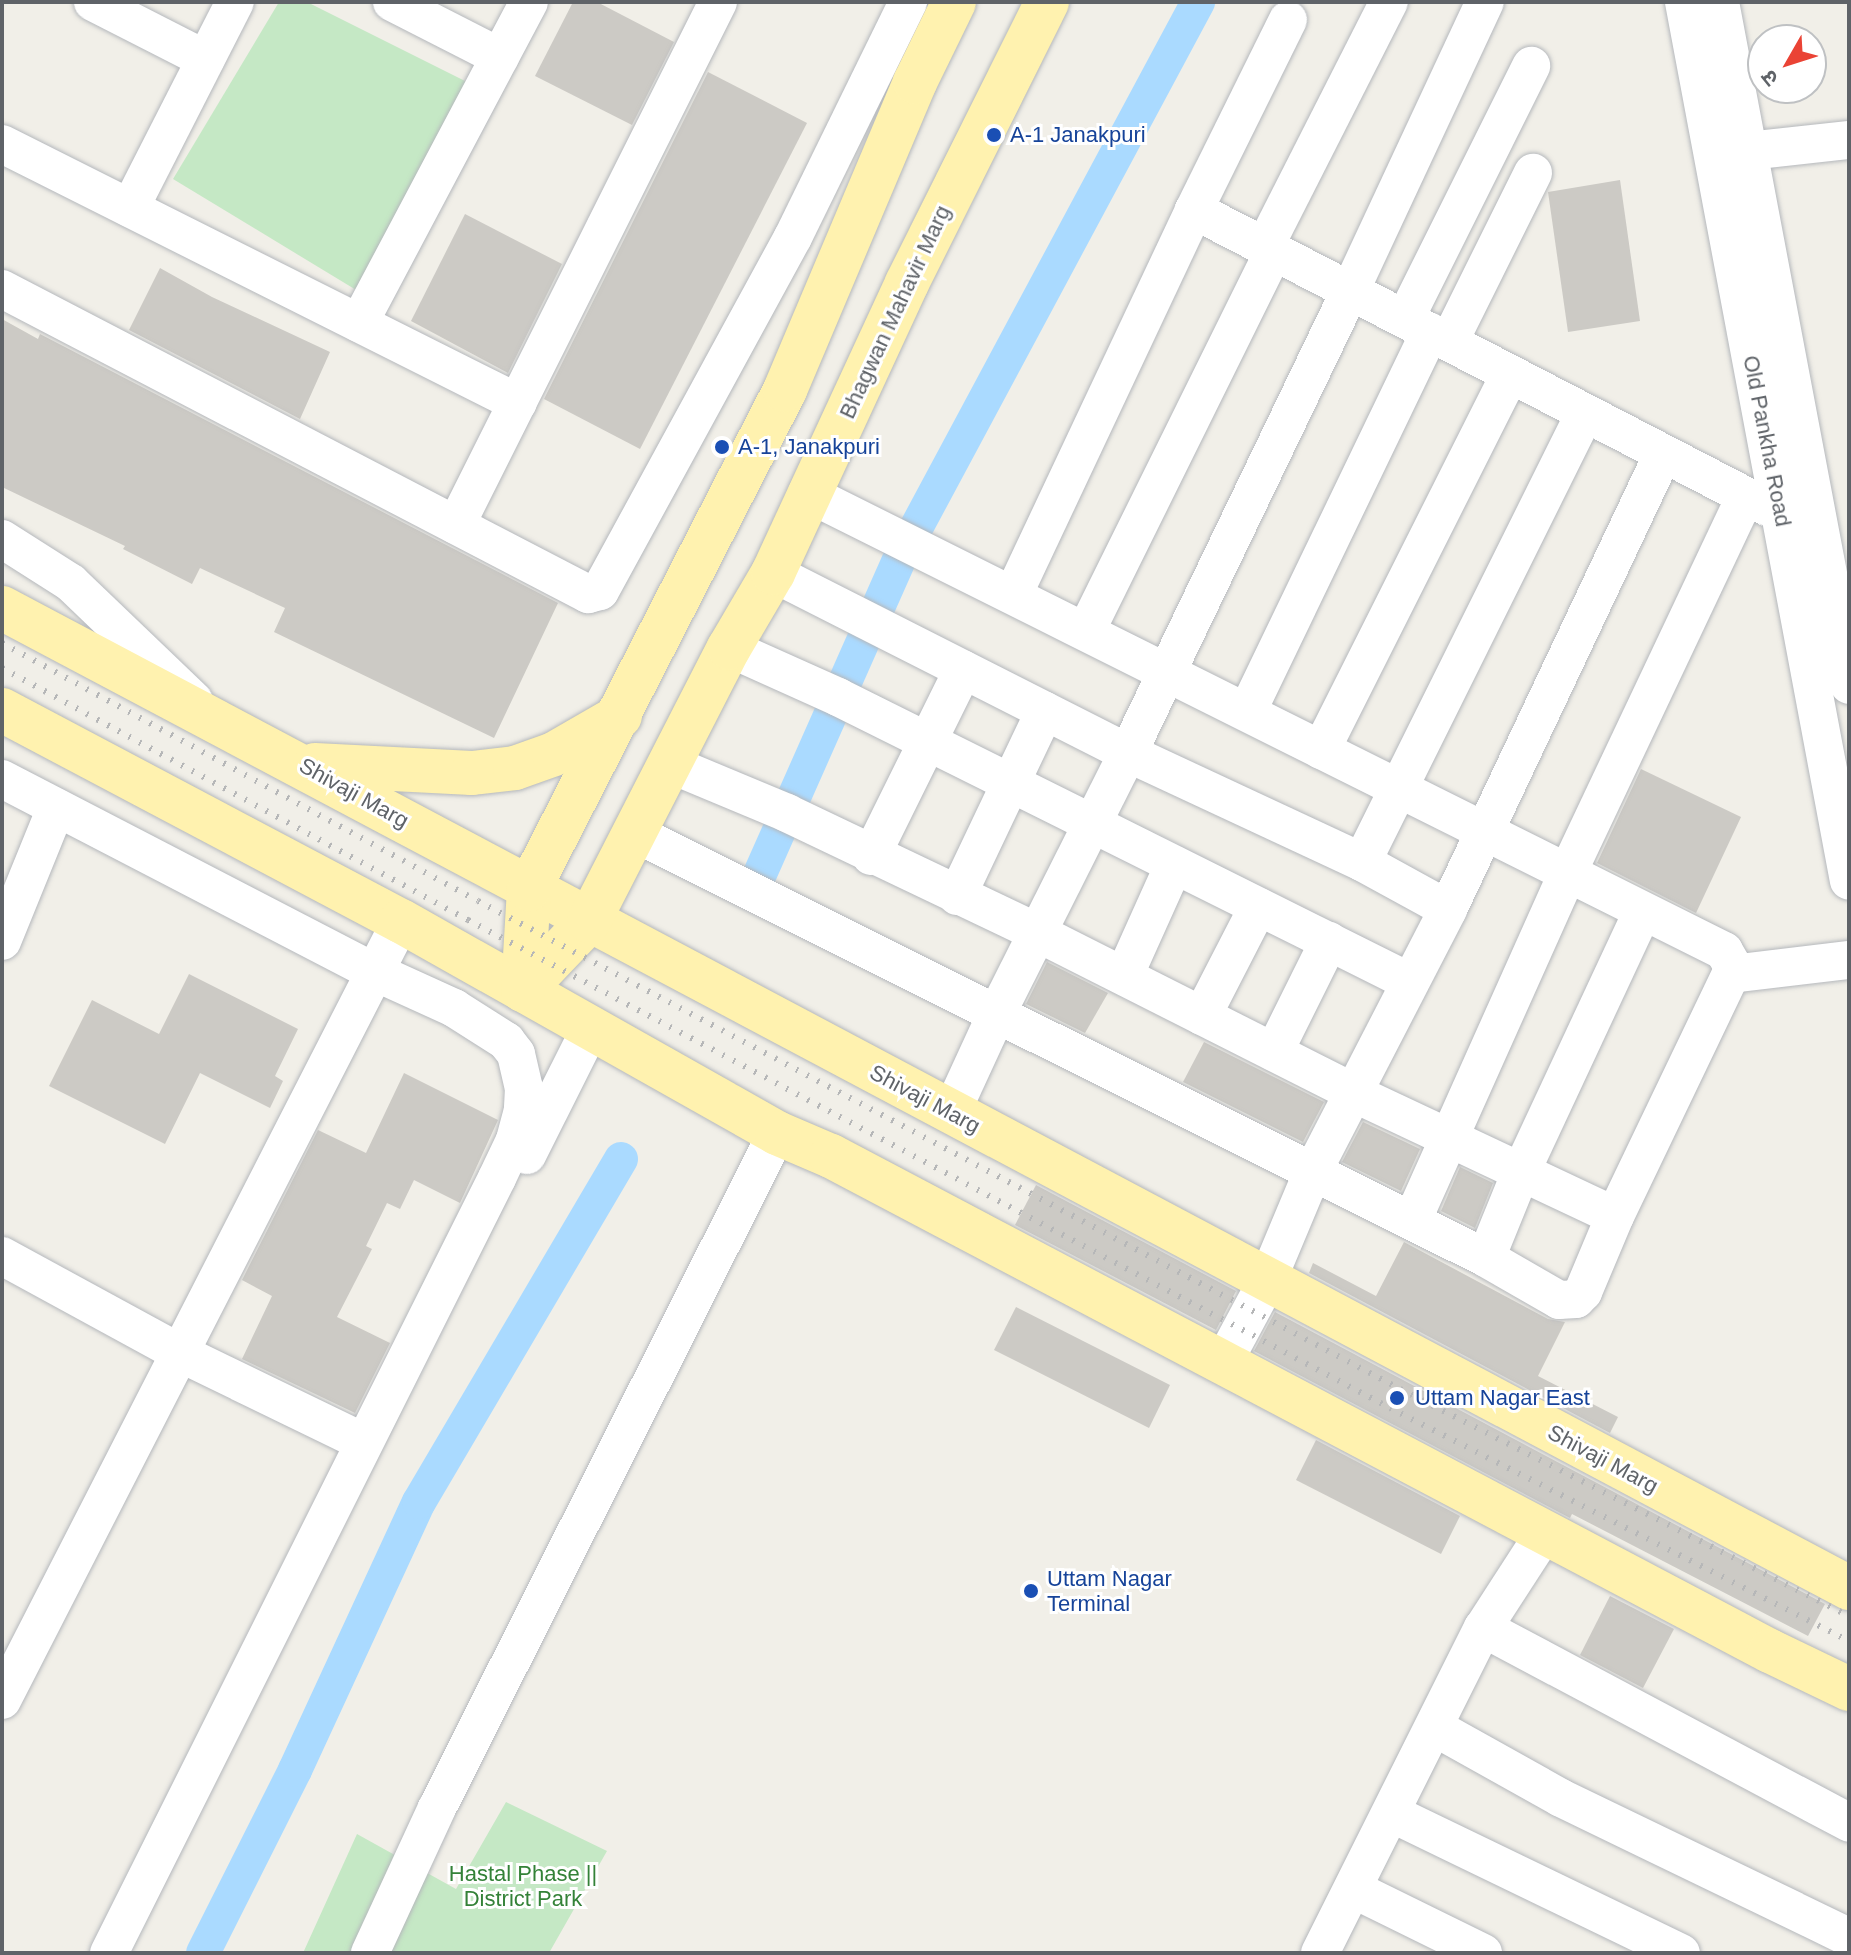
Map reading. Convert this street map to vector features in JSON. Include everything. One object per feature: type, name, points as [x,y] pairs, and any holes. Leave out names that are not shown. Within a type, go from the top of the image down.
[{"type":"main road","points":[[523,990],[529,889],[785,390],[915,82],[954,2]]},
{"type":"main road","name":"Bhagwan Mahavir Marg","points":[[523,990],[589,921],[729,648],[773,573],[807,493],[913,269],[1047,2]]},
{"type":"main road","name":"Shivaji Marg","points":[[2,608],[1849,1588]]},
{"type":"main road","points":[[2,710],[401,921],[777,1133],[845,1163],[1770,1651],[1849,1689]]},
{"type":"main road","points":[[301,764],[472,773],[515,768],[554,754],[620,716]]},
{"type":"street","points":[[93,2],[205,59]]},
{"type":"street","points":[[130,208],[235,2]]},
{"type":"street","points":[[392,2],[500,57]]},
{"type":"street","points":[[359,323],[529,2]]},
{"type":"street","points":[[456,525],[718,2]]},
{"type":"street","points":[[2,289],[588,594],[600,591],[793,237],[908,2]]},
{"type":"street","points":[[1086,631],[1389,2]]},
{"type":"street","points":[[951,1113],[1036,932],[1167,672],[1485,2]]},
{"type":"street","name":"Old Pankha Road","points":[[1684,2],[1849,881]]},
{"type":"street","name":"Old Pankha Road","points":[[1720,2],[1849,685]]},
{"type":"street","points":[[1013,595],[1194,210],[1288,20]]},
{"type":"street","points":[[1247,712],[1428,331],[1531,66]]},
{"type":"street","points":[[1748,151],[1849,140]]},
{"type":"street","points":[[2,144],[518,403]]},
{"type":"street","points":[[1428,331],[1533,173]]},
{"type":"street","points":[[1194,210],[1351,289],[1745,498],[1780,513]]},
{"type":"street","points":[[1321,750],[1510,374]]},
{"type":"street","points":[[1362,862],[1585,413]]},
{"type":"street","points":[[1223,1363],[1267,1281],[1313,1171],[1448,909],[1663,454]]},
{"type":"street","points":[[634,833],[1567,1301],[1583,1292],[1615,1216],[1731,974],[1732,965],[1724,951],[1484,834],[807,493]]},
{"type":"street","points":[[1412,1221],[1567,874],[1745,498]]},
{"type":"street","points":[[2,539],[71,583],[216,722]]},
{"type":"street","points":[[773,573],[1128,753],[1362,862],[1448,909]]},
{"type":"street","points":[[729,648],[838,697],[928,745],[1410,982]]},
{"type":"street","points":[[871,856],[963,670]]},
{"type":"street","points":[[957,896],[1045,711]]},
{"type":"street","points":[[670,764],[787,813],[871,856],[1036,932],[1353,1092],[1615,1216]]},
{"type":"street","points":[[2,779],[375,972],[454,1008],[506,1041],[516,1054],[524,1088],[523,1110],[509,1153],[109,1953]]},
{"type":"street","points":[[2,941],[56,808]]},
{"type":"street","points":[[1124,976],[1174,865]]},
{"type":"street","points":[[1202,1016],[1258,907]]},
{"type":"street","points":[[1486,1258],[1521,1172],[1642,912]]},
{"type":"street","points":[[2,1700],[15,1642],[180,1353],[401,921]]},
{"type":"street","points":[[1274,1052],[1329,941]]},
{"type":"street","points":[[1731,974],[1849,960]]},
{"type":"street","points":[[129,1953],[590,1029]]},
{"type":"street","points":[[370,1953],[437,1808],[777,1133]]},
{"type":"street","points":[[2,1256],[180,1353],[363,1442]]},
{"type":"street","points":[[1320,1953],[1483,1628],[1545,1532]]},
{"type":"street","points":[[1483,1628],[1849,1823]]},
{"type":"street","points":[[1434,1727],[1561,1798],[1849,1937]]},
{"type":"street","points":[[1391,1813],[1681,1953]]},
{"type":"street","points":[[1353,1889],[1483,1953]]},
{"type":"green space","points":[[279,2],[307,2],[487,92],[371,299],[173,179]]},
{"type":"green space","name":"Hastal Phase || District Park","points":[[506,1802],[607,1851],[549,1953],[303,1953],[357,1834],[456,1889]]},
{"type":"building","points":[[573,2],[597,2],[674,42],[632,125],[535,76]]},
{"type":"building","points":[[708,72],[807,123],[640,449],[544,399]]},
{"type":"building","points":[[1620,180],[1640,321],[1568,332],[1548,192]]},
{"type":"building","points":[[465,214],[562,264],[508,373],[411,321]]},
{"type":"building","points":[[160,268],[212,297],[330,352],[300,419],[129,330]]},
{"type":"building","points":[[2,319],[38,339],[40,334],[558,603],[494,738],[274,632],[285,608],[200,568],[192,584],[123,549],[125,546],[2,487]]},
{"type":"building","points":[[1641,769],[1741,817],[1696,913],[1597,863]]},
{"type":"building","points":[[1047,962],[1108,993],[1085,1033],[1026,1004]]},
{"type":"building","points":[[189,974],[298,1029],[275,1076],[283,1081],[270,1108],[200,1073],[165,1144],[49,1086],[92,1000],[159,1034]]},
{"type":"building","points":[[1204,1042],[1324,1102],[1303,1142],[1183,1082]]},
{"type":"building","points":[[404,1073],[498,1120],[460,1203],[414,1180],[400,1209],[387,1203],[366,1246],[372,1249],[337,1317],[390,1343],[355,1413],[242,1359],[272,1296],[242,1280],[318,1130],[366,1153]]},
{"type":"building","points":[[1363,1122],[1420,1149],[1401,1191],[1342,1162]]},
{"type":"building","points":[[1460,1167],[1493,1183],[1475,1228],[1441,1211]]},
{"type":"building","points":[[1036,1185],[1236,1291],[1216,1330],[1015,1225]]},
{"type":"building","points":[[1404,1242],[1548,1319],[1565,1322],[1538,1376],[1618,1417],[1610,1433],[1309,1273],[1313,1263],[1376,1296]]},
{"type":"building","points":[[1016,1307],[1170,1385],[1149,1428],[994,1350]]},
{"type":"building","points":[[1275,1312],[1825,1604],[1808,1636],[1572,1514],[1570,1518],[1254,1351]]},
{"type":"building","points":[[1316,1440],[1460,1516],[1441,1554],[1296,1480]]},
{"type":"building","points":[[1610,1596],[1674,1629],[1643,1688],[1580,1655]]},
{"type":"waterway","points":[[759,876],[901,556],[1198,2]]},
{"type":"waterway","points":[[203,1953],[295,1770],[419,1502],[621,1159]]},
{"type":"railway","points":[[2,643],[478,901],[1400,1389],[1849,1616]]},
{"type":"railway","points":[[2,668],[468,920],[1390,1408],[1849,1641]]},
{"type":"place","name":"A-1 Janakpuri","points":[[994,135]]},
{"type":"place","name":"A-1, Janakpuri","points":[[722,447]]},
{"type":"place","name":"Uttam Nagar East","points":[[1397,1398]]},
{"type":"place","name":"Uttam Nagar Terminal","points":[[1031,1591]]}]
